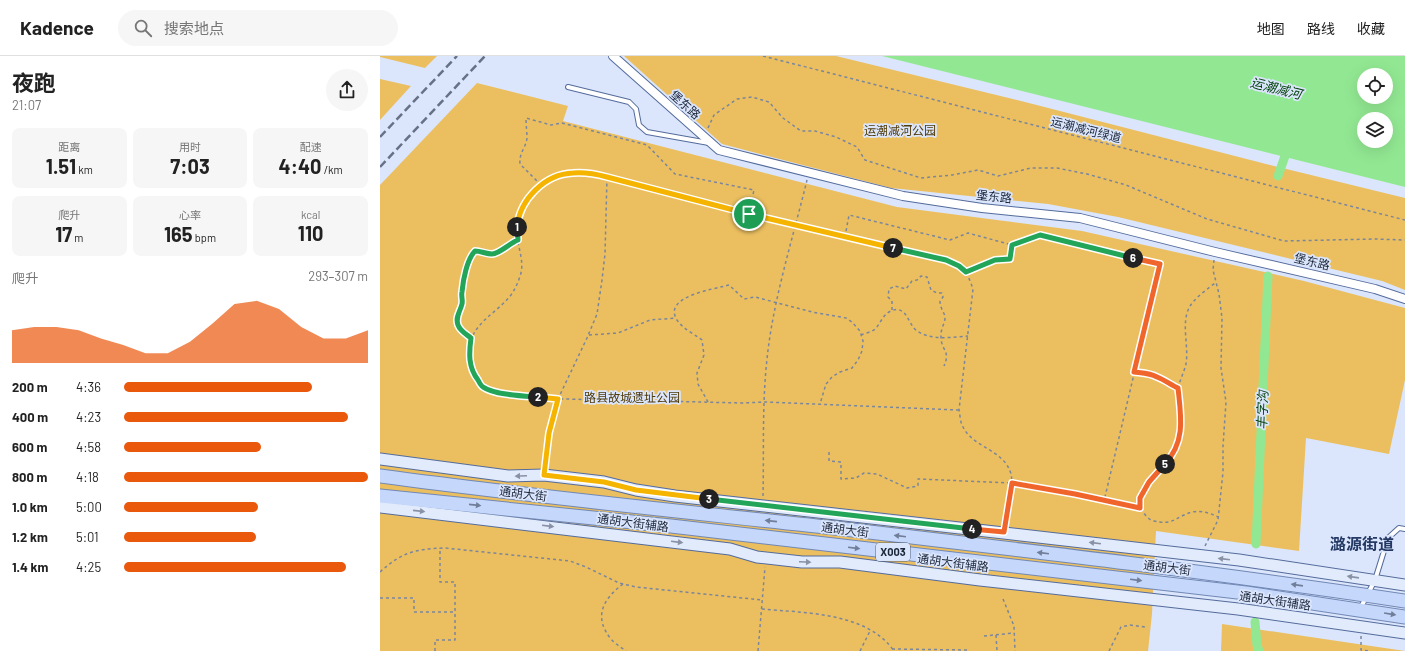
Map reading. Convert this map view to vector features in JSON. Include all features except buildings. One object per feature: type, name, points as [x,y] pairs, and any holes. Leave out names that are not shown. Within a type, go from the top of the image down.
[{"type":"main road","name":"通胡大街","points":[[380,476],[998,547],[1282,582],[1405,601]]},
{"type":"main road","name":"通胡大街","points":[[380,496],[679,527],[1246,593],[1405,617]]},
{"type":"street","name":"堡东路","points":[[613,56],[719,150],[903,196],[982,208],[1080,218],[1215,252],[1375,289],[1405,299]]},
{"type":"street","points":[[380,459],[508,476],[544,475],[604,482],[636,490],[675,496],[1004,532],[1239,560],[1405,585]]},
{"type":"street","name":"通胡大街辅路","points":[[380,507],[730,549],[757,557],[802,562],[840,562],[980,580],[1238,609],[1405,633]]},
{"type":"lane","points":[[568,87],[629,102],[636,109],[640,125],[647,132],[711,144]]},
{"type":"lane","points":[[1360,610],[1366,595],[1375,580],[1388,538],[1399,528],[1405,529]]},
{"type":"path","name":"运潮减河绿道","points":[[763,56],[1405,220]]},
{"type":"path","points":[[703,137],[714,115],[738,99],[752,97],[769,102],[783,118],[801,131],[815,131],[836,137],[857,147],[865,160],[922,178],[952,175],[978,170],[998,176],[1030,168],[1057,168],[1087,174],[1126,185],[1207,219],[1284,240],[1405,240]]},
{"type":"path","points":[[541,185],[520,164],[520,157],[527,138],[525,130],[526,118],[551,125],[562,123],[647,145],[674,174],[754,190],[749,214]]},
{"type":"path","points":[[960,410],[765,402],[741,403],[558,399],[502,394],[483,387],[470,365],[469,352],[471,338],[485,319],[497,310],[511,294],[518,282],[522,271],[516,234],[518,221],[523,208],[529,197],[541,185],[559,175],[587,172],[796,226],[946,260],[959,266],[966,272],[969,276],[973,289],[960,410],[961,423],[967,433],[976,442],[998,455],[1006,462],[1011,474],[1012,483],[1004,532]]},
{"type":"path","points":[[764,497],[767,358],[777,302],[808,173]]},
{"type":"path","points":[[544,475],[549,433],[558,399],[597,314],[605,254],[607,177]]},
{"type":"path","points":[[845,237],[849,215],[950,240],[968,233],[1012,245],[1040,235],[1160,264],[1104,500]]},
{"type":"path","points":[[471,338],[461,331],[457,317],[462,303],[462,292],[470,258],[475,251],[494,254],[518,240]]},
{"type":"path","points":[[966,272],[995,260],[1010,259],[1012,245]]},
{"type":"path","points":[[1204,549],[1218,520],[1224,472],[1223,446],[1226,402],[1221,368],[1222,318],[1214,270],[1215,252]]},
{"type":"path","points":[[892,310],[892,301],[888,297],[889,289],[895,286],[906,289],[912,281],[917,280],[921,276],[927,277],[931,290],[937,293],[942,293],[944,297],[940,302],[940,306],[945,317],[945,322],[941,328],[941,338],[942,346],[947,352],[944,366]]},
{"type":"path","points":[[1216,282],[1203,292],[1189,308],[1186,322],[1186,364],[1178,388],[1181,427],[1178,444],[1170,458],[1149,482],[1140,498],[1140,508],[1146,517],[1153,521],[1163,523],[1172,522],[1191,512],[1206,512],[1218,517]]},
{"type":"path","points":[[708,402],[698,384],[697,373],[704,355],[702,340],[686,329],[674,315],[677,306],[683,299],[692,294],[729,285],[744,299],[755,297],[812,312],[846,318],[860,331],[863,341],[862,351],[858,360],[852,368],[840,372],[832,377],[826,384],[820,404]]},
{"type":"path","points":[[861,335],[875,330],[885,315],[892,310],[901,310],[916,330],[924,335],[934,338],[968,336]]},
{"type":"path","points":[[588,335],[618,333],[650,320],[676,318]]},
{"type":"path","points":[[1134,372],[1150,374],[1178,388]]},
{"type":"path","points":[[829,452],[829,461],[841,462],[841,479],[856,478],[864,473],[878,474],[907,488],[918,486],[918,480],[1012,483],[1140,508]]},
{"type":"path","points":[[380,572],[395,559],[409,552],[426,548],[440,548],[570,561],[586,566],[619,583],[636,587],[762,600]]},
{"type":"path","points":[[435,651],[435,640],[455,640],[455,582],[440,582],[440,548]]},
{"type":"path","points":[[758,651],[766,563]]},
{"type":"path","points":[[623,584],[613,592],[606,601],[602,610],[602,620],[605,631],[612,641],[626,651]]},
{"type":"path","points":[[380,598],[414,598],[414,612],[455,612]]},
{"type":"path","points":[[1003,599],[1014,626],[1015,651]]},
{"type":"path","points":[[762,609],[824,615],[857,623],[890,645],[893,650],[968,651]]},
{"type":"path","points":[[1110,651],[1121,627],[1130,625],[1145,627]]},
{"type":"path","points":[[1362,626],[1361,650],[1370,651]]},
{"type":"path","points":[[860,651],[870,631]]},
{"type":"path","points":[[984,636],[1014,632]]},
{"type":"path","points":[[996,635],[997,651]]},
{"type":"green space","points":[[380,56],[437,56],[425,68]]},
{"type":"green space","name":"运潮减河公园","points":[[624,56],[836,56],[1405,198],[1405,290],[1382,281],[1118,217],[1048,204],[891,188],[722,144]]},
{"type":"green space","points":[[380,79],[411,86],[380,120]]},
{"type":"green space","name":"路县故城遗址公园","points":[[477,83],[568,106],[563,121],[897,207],[1082,231],[1304,281],[1405,308],[1405,380],[1389,454],[1306,438],[1299,551],[1156,531],[1152,614],[1148,651],[380,651],[380,185]]},
{"type":"green space","points":[[1222,624],[1405,651],[1221,651]]},
{"type":"water","name":"运潮减河","points":[[882,56],[1405,56],[1405,187]]},
{"type":"waterway","name":"丰字沟","points":[[1278,176],[1285,156],[1285,145]]},
{"type":"waterway","name":"丰字沟","points":[[1256,544],[1268,276]]},
{"type":"waterway","name":"丰字沟","points":[[1255,622],[1259,651]]},
{"type":"railway","points":[[380,137],[457,56]]},
{"type":"railway","points":[[380,167],[485,56]]},
{"type":"district","name":"潞源街道","points":[[1362,544]]},
{"type":"route","points":[[587,172],[749,214],[946,260],[959,266],[966,272],[995,260],[1010,259],[1012,245],[1040,235],[1160,264],[1134,372],[1150,374],[1178,388],[1181,427],[1178,444],[1170,458],[1149,482],[1140,498],[1140,508],[1075,494],[1012,483],[1004,532],[675,496],[636,490],[604,482],[544,475],[549,433],[558,399],[502,394],[483,387],[476,377],[470,365],[469,352],[471,338],[461,331],[457,317],[462,303],[462,292],[468,262],[472,254],[475,251],[480,251],[494,254],[508,244],[518,240],[516,234],[518,221],[529,197],[537,188],[548,180],[559,175],[571,173],[587,172]]}]
